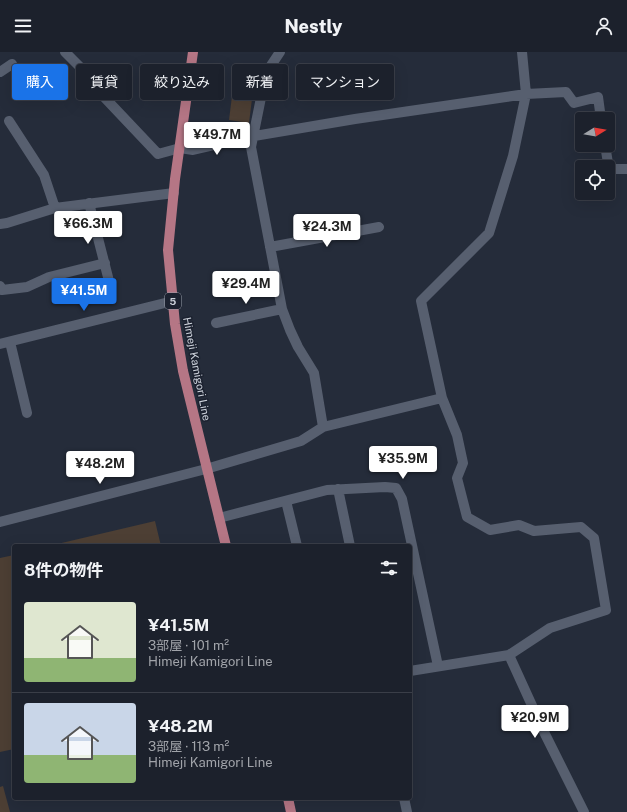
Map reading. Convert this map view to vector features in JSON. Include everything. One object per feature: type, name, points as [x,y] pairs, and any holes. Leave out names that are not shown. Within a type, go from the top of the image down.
[{"type":"main road","name":"Himeji Kamigori Line","points":[[193,52],[168,250],[172,301],[183,371],[226,544]]},
{"type":"main road","points":[[288,800],[291,812]]},
{"type":"street","points":[[65,52],[88,75],[105,98],[158,154],[180,148],[193,150],[254,136],[355,119],[526,94],[566,92],[574,103],[598,98],[600,112]]},
{"type":"street","points":[[280,52],[266,73],[251,147],[282,309],[290,330],[314,373],[323,427]]},
{"type":"street","points":[[412,671],[509,655],[550,628],[606,610],[594,538],[581,527],[534,530],[519,525],[490,530],[468,517],[457,478],[463,463],[457,435],[442,398],[422,301],[489,233],[513,156],[526,94],[522,52]]},
{"type":"street","points":[[0,72],[12,64]]},
{"type":"street","points":[[9,121],[44,175],[55,208]]},
{"type":"street","points":[[606,152],[609,169],[627,169]]},
{"type":"street","points":[[0,224],[55,208],[174,193]]},
{"type":"street","points":[[89,204],[109,281]]},
{"type":"street","points":[[270,247],[379,227]]},
{"type":"street","points":[[0,286],[2,290],[27,287],[49,276],[104,263]]},
{"type":"street","points":[[0,344],[172,301]]},
{"type":"street","points":[[216,322],[282,309]]},
{"type":"street","points":[[10,342],[27,413]]},
{"type":"street","points":[[0,522],[206,468],[301,441],[323,427],[442,398]]},
{"type":"street","points":[[219,518],[327,490],[385,487],[396,488],[402,499],[412,544]]},
{"type":"street","points":[[338,489],[350,544]]},
{"type":"street","points":[[286,501],[297,544]]},
{"type":"street","points":[[412,545],[438,666]]},
{"type":"street","points":[[509,655],[545,734],[584,812]]},
{"type":"street","points":[[404,800],[407,812]]},
{"type":"building","points":[[232,96],[232,100],[252,100],[249,123],[229,120]]},
{"type":"building","points":[[155,521],[161,544],[57,544]]},
{"type":"building","points":[[12,555],[12,749],[0,752],[0,558]]},
{"type":"building","points":[[3,786],[10,812],[0,812],[0,787]]}]
